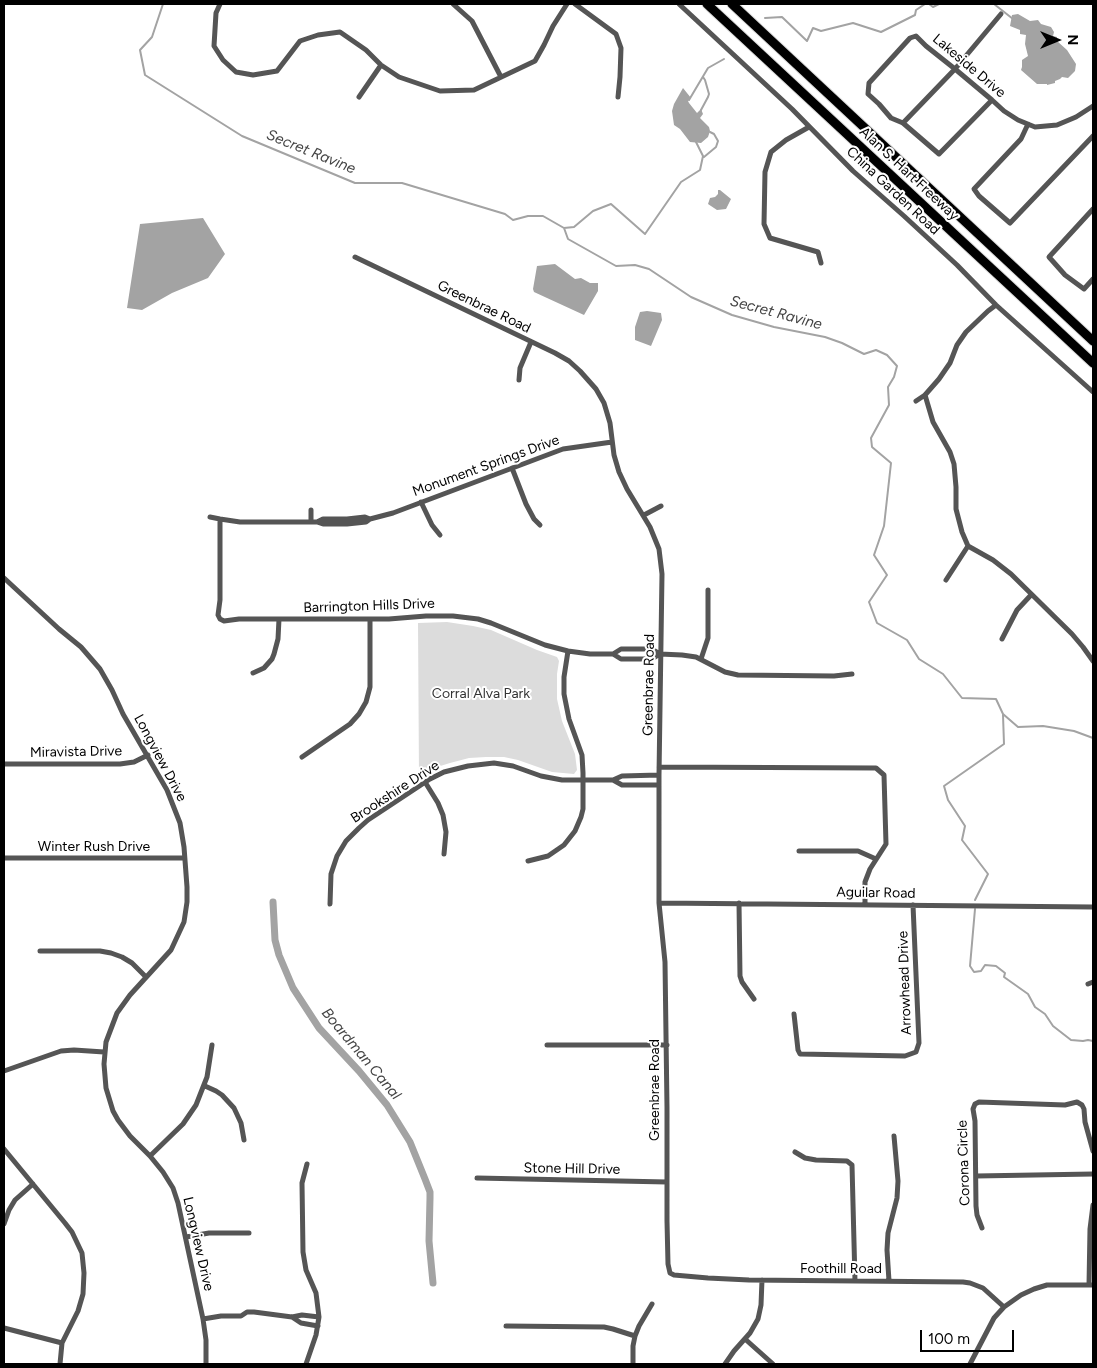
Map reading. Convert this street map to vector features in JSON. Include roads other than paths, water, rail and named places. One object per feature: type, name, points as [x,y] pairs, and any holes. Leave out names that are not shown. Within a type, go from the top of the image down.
[{"type":"highway","name":"Alan S. Hart Freeway","points":[[707,4],[1093,363]]},
{"type":"highway","name":"Alan S. Hart Freeway","points":[[732,4],[1093,341]]},
{"type":"street","points":[[220,4],[216,13],[214,46],[223,60],[236,72],[253,75],[277,71],[300,41],[318,35],[340,32],[399,77],[440,91],[474,90],[535,61],[552,26],[567,4]]},
{"type":"street","points":[[453,4],[472,21],[501,77]]},
{"type":"street","points":[[575,4],[616,34],[621,48],[618,97]]},
{"type":"street","name":"China Garden Road","points":[[679,4],[810,126],[853,171],[911,222],[996,305],[1093,392]]},
{"type":"street","points":[[992,100],[939,154],[902,123],[955,68],[1001,14]]},
{"type":"street","name":"Lakeside Drive","points":[[902,123],[891,118],[868,94],[869,83],[910,38],[916,36],[1018,120],[1035,127],[1057,125],[1076,117],[1093,105]]},
{"type":"street","points":[[359,96],[381,65]]},
{"type":"street","points":[[1028,124],[1021,139],[974,188],[979,196],[1010,223],[1093,136]]},
{"type":"street","points":[[810,126],[786,140],[771,152],[765,172],[764,224],[770,238],[818,252],[821,262]]},
{"type":"street","points":[[1093,209],[1049,257],[1065,275],[1084,289],[1093,279]]},
{"type":"street","name":"Greenbrae Road","points":[[354,257],[569,362],[591,382],[606,410],[619,472],[655,538],[661,561],[659,902],[664,952],[667,1045],[668,1264],[670,1273]]},
{"type":"street","points":[[916,401],[925,395],[950,363],[957,345],[966,332],[996,305]]},
{"type":"street","points":[[519,380],[520,368],[531,342]]},
{"type":"street","points":[[925,395],[933,422],[950,452],[954,464],[956,509],[968,546],[1002,567],[1072,634],[1083,646],[1093,662]]},
{"type":"street","name":"Monument Springs Drive","points":[[210,517],[240,522],[347,524],[366,522],[563,449],[612,442]]},
{"type":"street","points":[[512,468],[530,512],[540,525]]},
{"type":"street","points":[[422,502],[432,525],[440,535]]},
{"type":"street","points":[[644,515],[661,506]]},
{"type":"street","points":[[311,510],[311,522]]},
{"type":"street","name":"Barrington Hills Drive","points":[[220,520],[220,600],[218,615],[224,621],[238,619],[389,619],[438,615],[491,622],[540,643],[568,651],[590,654],[613,654],[621,649],[652,649],[660,654],[652,659],[621,659],[613,654]]},
{"type":"street","points":[[946,580],[968,546]]},
{"type":"street","name":"Longview Drive","points":[[4,578],[81,647],[104,675],[123,714],[168,790],[176,810],[182,834],[184,858],[187,902],[184,922],[171,950],[130,995],[117,1013],[108,1034],[104,1052],[104,1064],[106,1088],[113,1111],[130,1136],[163,1172],[180,1208],[203,1319],[206,1340],[206,1364]]},
{"type":"street","points":[[701,659],[708,638],[708,590]]},
{"type":"street","points":[[1002,639],[1017,610],[1031,595]]},
{"type":"street","points":[[253,673],[264,668],[272,659],[278,639],[278,619]]},
{"type":"street","points":[[302,757],[350,724],[366,702],[370,687],[370,619]]},
{"type":"street","points":[[528,861],[548,856],[557,851],[571,838],[583,809],[584,781],[582,755],[565,702],[564,677],[568,651]]},
{"type":"street","points":[[660,654],[682,655],[701,659],[720,670],[738,675],[834,676],[852,674]]},
{"type":"street","name":"Miravista Drive","points":[[4,764],[120,764],[134,762],[148,755]]},
{"type":"street","name":"Brookshire Drive","points":[[330,904],[331,874],[337,856],[346,841],[368,820],[436,775],[455,768],[494,763],[513,766],[552,779],[584,781],[613,780],[622,776],[659,776]]},
{"type":"street","points":[[659,767],[876,768],[884,775],[886,844],[870,869],[865,882],[865,905]]},
{"type":"street","name":"Brookshire Drive","points":[[613,780],[622,785],[659,785]]},
{"type":"street","points":[[425,782],[443,815],[446,832],[444,854]]},
{"type":"street","points":[[799,851],[858,851],[876,859]]},
{"type":"street","name":"Winter Rush Drive","points":[[4,858],[184,858]]},
{"type":"street","name":"Aguilar Road","points":[[659,902],[1093,906]]},
{"type":"street","points":[[739,903],[740,976],[754,999]]},
{"type":"street","name":"Arrowhead Drive","points":[[794,1014],[800,1054],[905,1056],[916,1052],[919,1043],[913,905]]},
{"type":"street","points":[[40,951],[100,951],[111,953],[127,960],[146,977]]},
{"type":"street","points":[[150,1156],[183,1124],[196,1105],[205,1086],[210,1066],[212,1045]]},
{"type":"street","points":[[547,1045],[667,1045]]},
{"type":"street","points":[[4,1071],[61,1051],[104,1052]]},
{"type":"street","points":[[205,1086],[222,1095],[234,1108],[241,1123],[244,1140]]},
{"type":"street","name":"Corona Circle","points":[[982,1228],[976,1206],[975,1121],[973,1109],[975,1104],[979,1102],[1065,1105],[1077,1102],[1084,1109],[1085,1122],[1093,1151]]},
{"type":"street","points":[[890,1281],[886,1250],[888,1233],[897,1198],[898,1181],[894,1136]]},
{"type":"street","points":[[4,1148],[72,1232],[82,1253],[84,1284],[81,1303],[62,1343],[60,1364]]},
{"type":"street","points":[[795,1152],[805,1158],[847,1161],[852,1165],[855,1281]]},
{"type":"street","points":[[306,1364],[319,1318],[316,1293],[306,1270],[303,1252],[302,1183],[307,1164]]},
{"type":"street","points":[[976,1176],[1093,1174]]},
{"type":"street","name":"Stone Hill Drive","points":[[477,1178],[667,1182]]},
{"type":"street","points":[[4,1224],[12,1205],[33,1184]]},
{"type":"street","points":[[970,1364],[990,1325],[1004,1307],[1021,1295],[1040,1287],[1052,1285],[1091,1285],[1090,1229],[1093,1205]]},
{"type":"street","points":[[186,1236],[209,1233],[249,1233]]},
{"type":"street","name":"Foothill Road","points":[[670,1273],[680,1276],[762,1280],[952,1281],[970,1283],[983,1288],[1004,1307]]},
{"type":"street","points":[[725,1364],[754,1326],[760,1312],[762,1280]]},
{"type":"street","points":[[633,1364],[633,1346],[639,1326],[652,1304]]},
{"type":"street","points":[[203,1319],[221,1316],[241,1316],[247,1312],[292,1317],[306,1315],[319,1318]]},
{"type":"street","points":[[304,1324],[306,1315]]},
{"type":"street","points":[[292,1317],[301,1323],[318,1326]]},
{"type":"street","points":[[506,1326],[604,1327],[636,1336]]},
{"type":"street","points":[[4,1328],[62,1343]]},
{"type":"street","points":[[745,1339],[773,1364]]},
{"type":"waterway","name":"Secret Ravine","points":[[163,4],[152,37],[140,50],[145,75],[242,136],[355,183],[402,183],[505,214],[513,220],[528,216],[543,216],[564,228],[568,239],[616,266],[635,265],[649,269],[691,297],[732,315],[774,327],[825,337],[864,354],[876,350],[887,355],[897,366],[894,377],[888,387],[889,405],[871,438],[872,447],[891,463],[884,526],[874,555],[887,575],[869,602],[877,623],[907,640],[919,659],[943,674],[962,698],[996,699],[1003,714],[1018,727],[1043,726],[1074,731],[1093,738]]},
{"type":"waterway","points":[[765,18],[782,17],[807,41],[813,28],[821,31],[853,23],[881,32],[915,15],[916,10],[925,4]]},
{"type":"waterway","points":[[929,4],[933,7],[939,4]]},
{"type":"waterway","points":[[994,4],[1013,19]]},
{"type":"waterway","points":[[689,100],[708,68],[724,59]]},
{"type":"waterway","points":[[701,110],[709,94],[703,77]]},
{"type":"waterway","points":[[704,157],[716,147],[718,141],[714,134],[710,132]]},
{"type":"waterway","points":[[564,228],[574,227],[593,211],[611,204],[645,234],[681,182],[700,170],[703,156],[696,142]]},
{"type":"waterway","points":[[975,900],[988,874],[962,840],[965,826],[948,800],[944,786],[1004,744],[1003,715]]},
{"type":"waterway","name":"Boardman Canal","points":[[273,902],[275,940],[279,955],[293,988],[319,1028],[359,1071],[387,1105],[410,1142],[430,1192],[429,1241],[433,1283]]},
{"type":"waterway","points":[[975,909],[970,966],[974,972],[981,971],[985,965],[996,966],[1005,973],[1004,977],[1028,994],[1035,1007],[1045,1014],[1053,1026],[1071,1040],[1093,1041]]},
{"type":"park label","name":"Corral Alva Park","points":[[481,694]]}]
